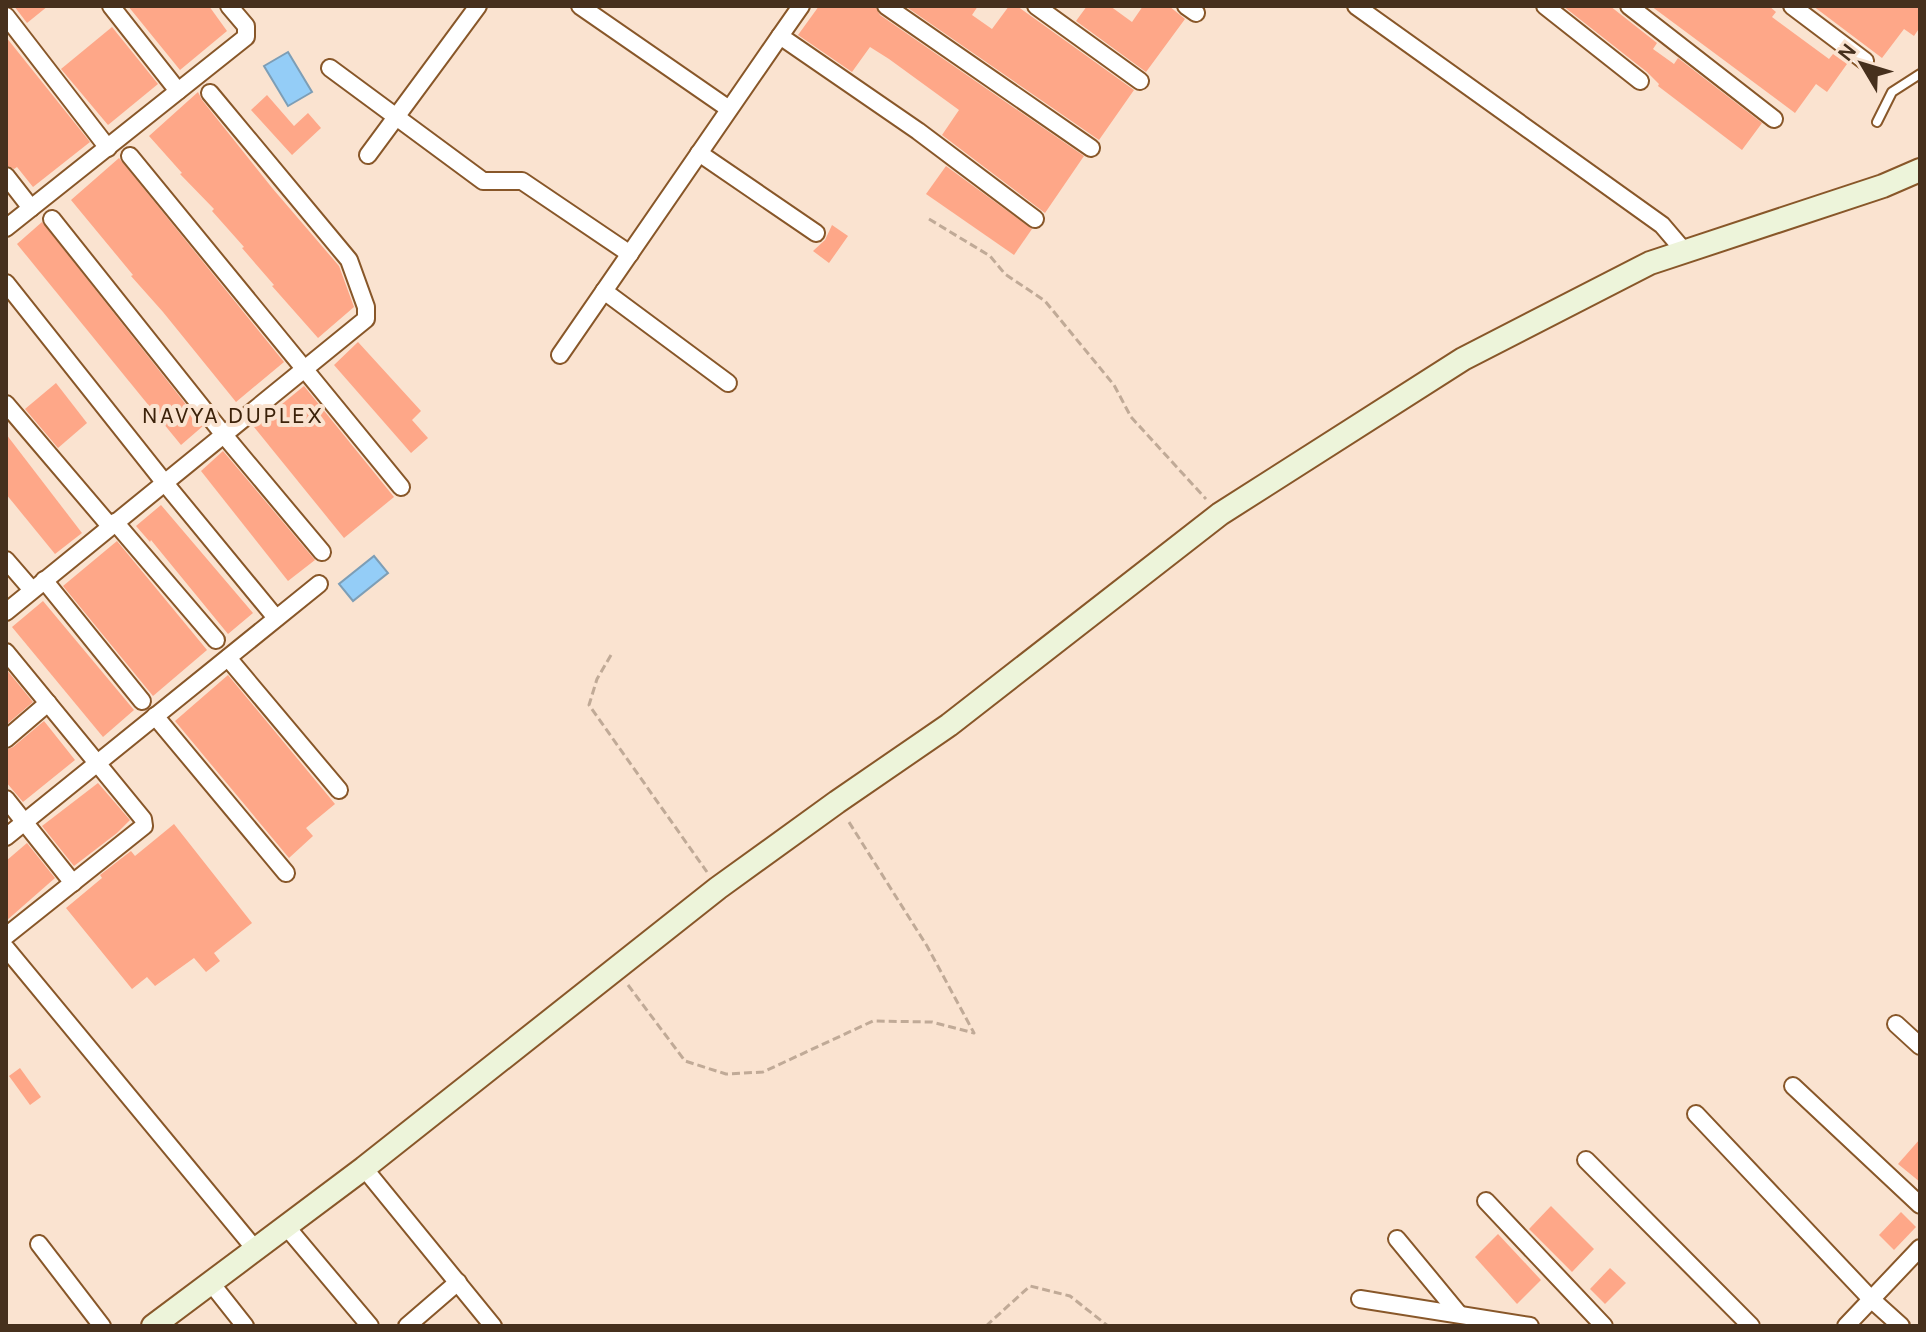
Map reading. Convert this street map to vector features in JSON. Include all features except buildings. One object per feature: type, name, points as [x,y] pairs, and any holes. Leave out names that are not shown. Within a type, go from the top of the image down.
[{"type":"street","points":[[111,6],[178,91]]},
{"type":"street","points":[[6,228],[246,37],[246,26],[229,6]]},
{"type":"street","points":[[368,155],[478,6]]},
{"type":"street","points":[[580,6],[729,109]]},
{"type":"street","points":[[560,355],[801,6]]},
{"type":"street","points":[[886,6],[1091,148]]},
{"type":"street","points":[[1036,6],[1140,81]]},
{"type":"street","points":[[1356,6],[1662,225],[1685,252]]},
{"type":"street","points":[[1545,6],[1640,81]]},
{"type":"street","points":[[1629,6],[1774,119]]},
{"type":"street","points":[[1792,6],[1865,61]]},
{"type":"street","points":[[6,16],[108,148]]},
{"type":"street","points":[[780,36],[918,131],[1035,219]]},
{"type":"street","points":[[330,68],[483,181],[522,181],[630,254]]},
{"type":"street","points":[[6,612],[366,319],[366,307],[349,260],[210,93]]},
{"type":"street","points":[[699,153],[816,233]]},
{"type":"street","points":[[130,156],[302,370],[401,487]]},
{"type":"street","points":[[153,1326],[364,1168],[718,888],[949,725],[1220,514],[1463,359],[1650,263],[1883,186],[1920,170]]},
{"type":"street","points":[[6,176],[31,208]]},
{"type":"street","points":[[52,219],[224,435],[322,552]]},
{"type":"street","points":[[6,283],[276,618]]},
{"type":"street","points":[[604,291],[728,383]]},
{"type":"street","points":[[6,404],[216,640]]},
{"type":"street","points":[[6,560],[38,585],[142,701]]},
{"type":"street","points":[[6,837],[319,584]]},
{"type":"street","points":[[6,652],[143,819],[144,826],[6,936]]},
{"type":"street","points":[[228,658],[339,790]]},
{"type":"street","points":[[6,739],[48,703]]},
{"type":"street","points":[[155,716],[286,873]]},
{"type":"street","points":[[6,799],[73,883]]},
{"type":"street","points":[[6,948],[255,1249]]},
{"type":"street","points":[[1896,1024],[1920,1046]]},
{"type":"street","points":[[1793,1086],[1920,1205]]},
{"type":"street","points":[[1696,1114],[1871,1299],[1901,1326]]},
{"type":"street","points":[[1586,1160],[1751,1326]]},
{"type":"street","points":[[364,1168],[493,1326]]},
{"type":"street","points":[[1486,1201],[1604,1326]]},
{"type":"street","points":[[285,1225],[370,1326]]},
{"type":"street","points":[[1397,1239],[1459,1314]]},
{"type":"street","points":[[39,1244],[102,1326]]},
{"type":"street","points":[[1846,1326],[1920,1248]]},
{"type":"street","points":[[407,1326],[458,1282]]},
{"type":"street","points":[[211,1283],[245,1326]]},
{"type":"street","points":[[1360,1299],[1530,1326]]},
{"type":"lane","points":[[1877,122],[1892,92],[1920,74]]},
{"type":"path","points":[[929,219],[990,256],[1005,274],[1045,301],[1114,385],[1131,417],[1220,514]]},
{"type":"path","points":[[611,655],[597,679],[589,705],[718,888]]},
{"type":"path","points":[[615,970],[685,1061],[726,1074],[763,1072],[873,1021],[932,1022],[974,1033],[927,946],[837,802]]},
{"type":"path","points":[[986,1326],[1030,1286],[1070,1296],[1108,1326]]},
{"type":"water","points":[[288,52],[312,92],[288,106],[264,66]]},
{"type":"water","points":[[374,556],[388,573],[353,601],[339,584]]},
{"type":"district","name":"NAVYA DUPLEX","points":[[233,415]]}]
